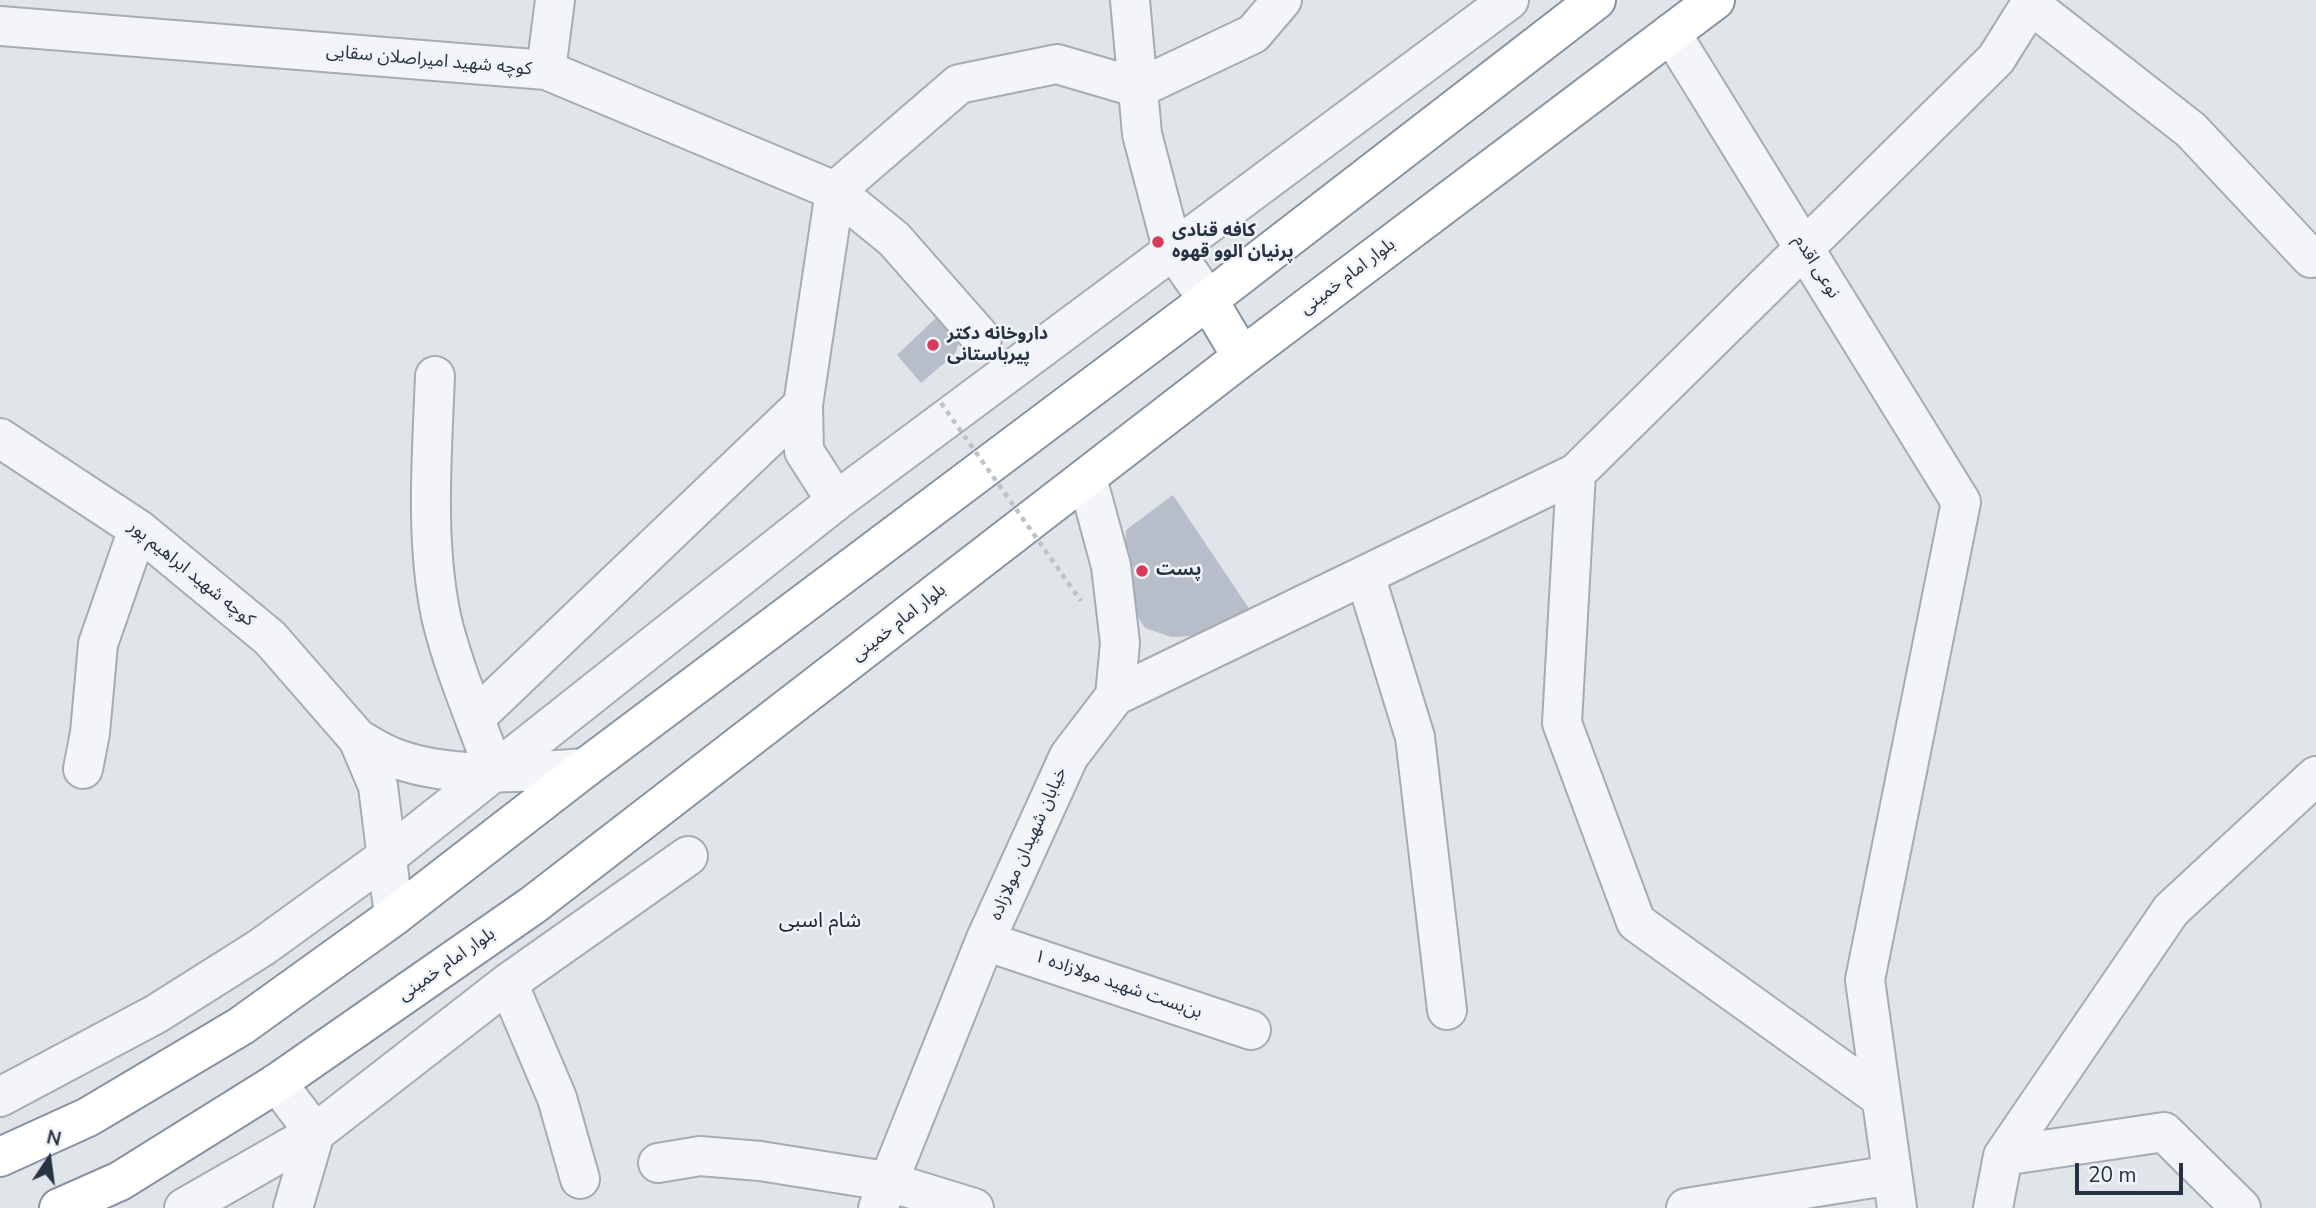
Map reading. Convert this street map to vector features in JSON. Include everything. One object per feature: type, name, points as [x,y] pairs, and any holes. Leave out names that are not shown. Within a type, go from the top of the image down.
[{"type":"highway","points":[[0,1157],[88,1117],[241,1026],[394,916],[585,768],[1208,300],[1596,0]]},
{"type":"highway","name":"بلوار امام خمینی","points":[[59,1208],[120,1181],[277,1083],[533,905],[1242,357],[1715,0]]},
{"type":"highway","points":[[1208,300],[1242,357]]},
{"type":"street","points":[[546,70],[555,0]]},
{"type":"street","points":[[1130,0],[1142,134],[1172,248],[1208,300]]},
{"type":"street","points":[[836,501],[804,451],[803,405],[835,191],[959,84],[1057,64],[1139,88],[1253,34],[1282,0]]},
{"type":"street","points":[[0,1097],[156,1014],[262,947],[389,855],[495,773],[571,708],[836,501],[1172,248],[1509,0]]},
{"type":"street","points":[[1115,696],[1576,473],[1803,246],[1996,59],[2032,2],[2192,130],[2311,258]]},
{"type":"street","name":"کوچه شهید امیراصلان سقایی","points":[[0,26],[546,70],[835,191],[894,239],[982,339]]},
{"type":"street","name":"نوعی اقدم","points":[[1671,33],[1961,502],[1865,979],[1881,1098]]},
{"type":"street","points":[[435,376],[432,480],[434,559],[442,617],[495,773]]},
{"type":"street","points":[[475,718],[803,405]]},
{"type":"street","name":"کوچه شهید ابراهیم پور","points":[[0,438],[138,528],[270,638],[358,739],[378,786],[389,855],[394,916]]},
{"type":"street","points":[[1576,473],[1562,723],[1636,922],[1881,1098],[1894,1191],[1686,1208]]},
{"type":"street","points":[[1087,478],[1111,566],[1120,643],[1115,696]]},
{"type":"street","points":[[83,769],[90,733],[98,644],[138,528]]},
{"type":"street","points":[[1365,575],[1415,737],[1447,1010]]},
{"type":"street","name":"خیابان شهیدان مولازاده","points":[[882,1194],[985,941],[1069,756],[1115,696]]},
{"type":"street","name":"کوچه شهید ابراهیم پور","points":[[358,739],[392,757],[432,767],[495,773],[585,768]]},
{"type":"street","points":[[1993,1208],[2003,1156],[2172,910],[2316,776]]},
{"type":"street","points":[[184,1208],[315,1133],[508,983],[688,856]]},
{"type":"street","name":"بن‌بست شهید مولازاده ۱","points":[[985,941],[1251,1030]]},
{"type":"street","points":[[508,983],[558,1098],[580,1179]]},
{"type":"street","points":[[277,1083],[315,1133]]},
{"type":"street","points":[[2003,1156],[2164,1132],[2241,1208]]},
{"type":"street","points":[[293,1208],[315,1133]]},
{"type":"street","points":[[657,1163],[700,1156],[760,1161],[882,1194],[974,1208]]},
{"type":"path","points":[[941,403],[1081,601]]},
{"type":"building","name":"داروخانه دکتر پیرباستانی","points":[[940,314],[961,336],[955,354],[921,383],[897,355]]},
{"type":"building","name":"پست","points":[[1173,495],[1250,610],[1195,636],[1171,637],[1145,628],[1124,596],[1126,530]]},
{"type":"place","name":"کافه قنادی پرنیان الوو قهوه","points":[[1158,242]]},
{"type":"place","name":"داروخانه دکتر پیرباستانی","points":[[933,345]]},
{"type":"place","name":"پست","points":[[1142,571]]},
{"type":"district","name":"شام اسبی","points":[[820,922]]}]
